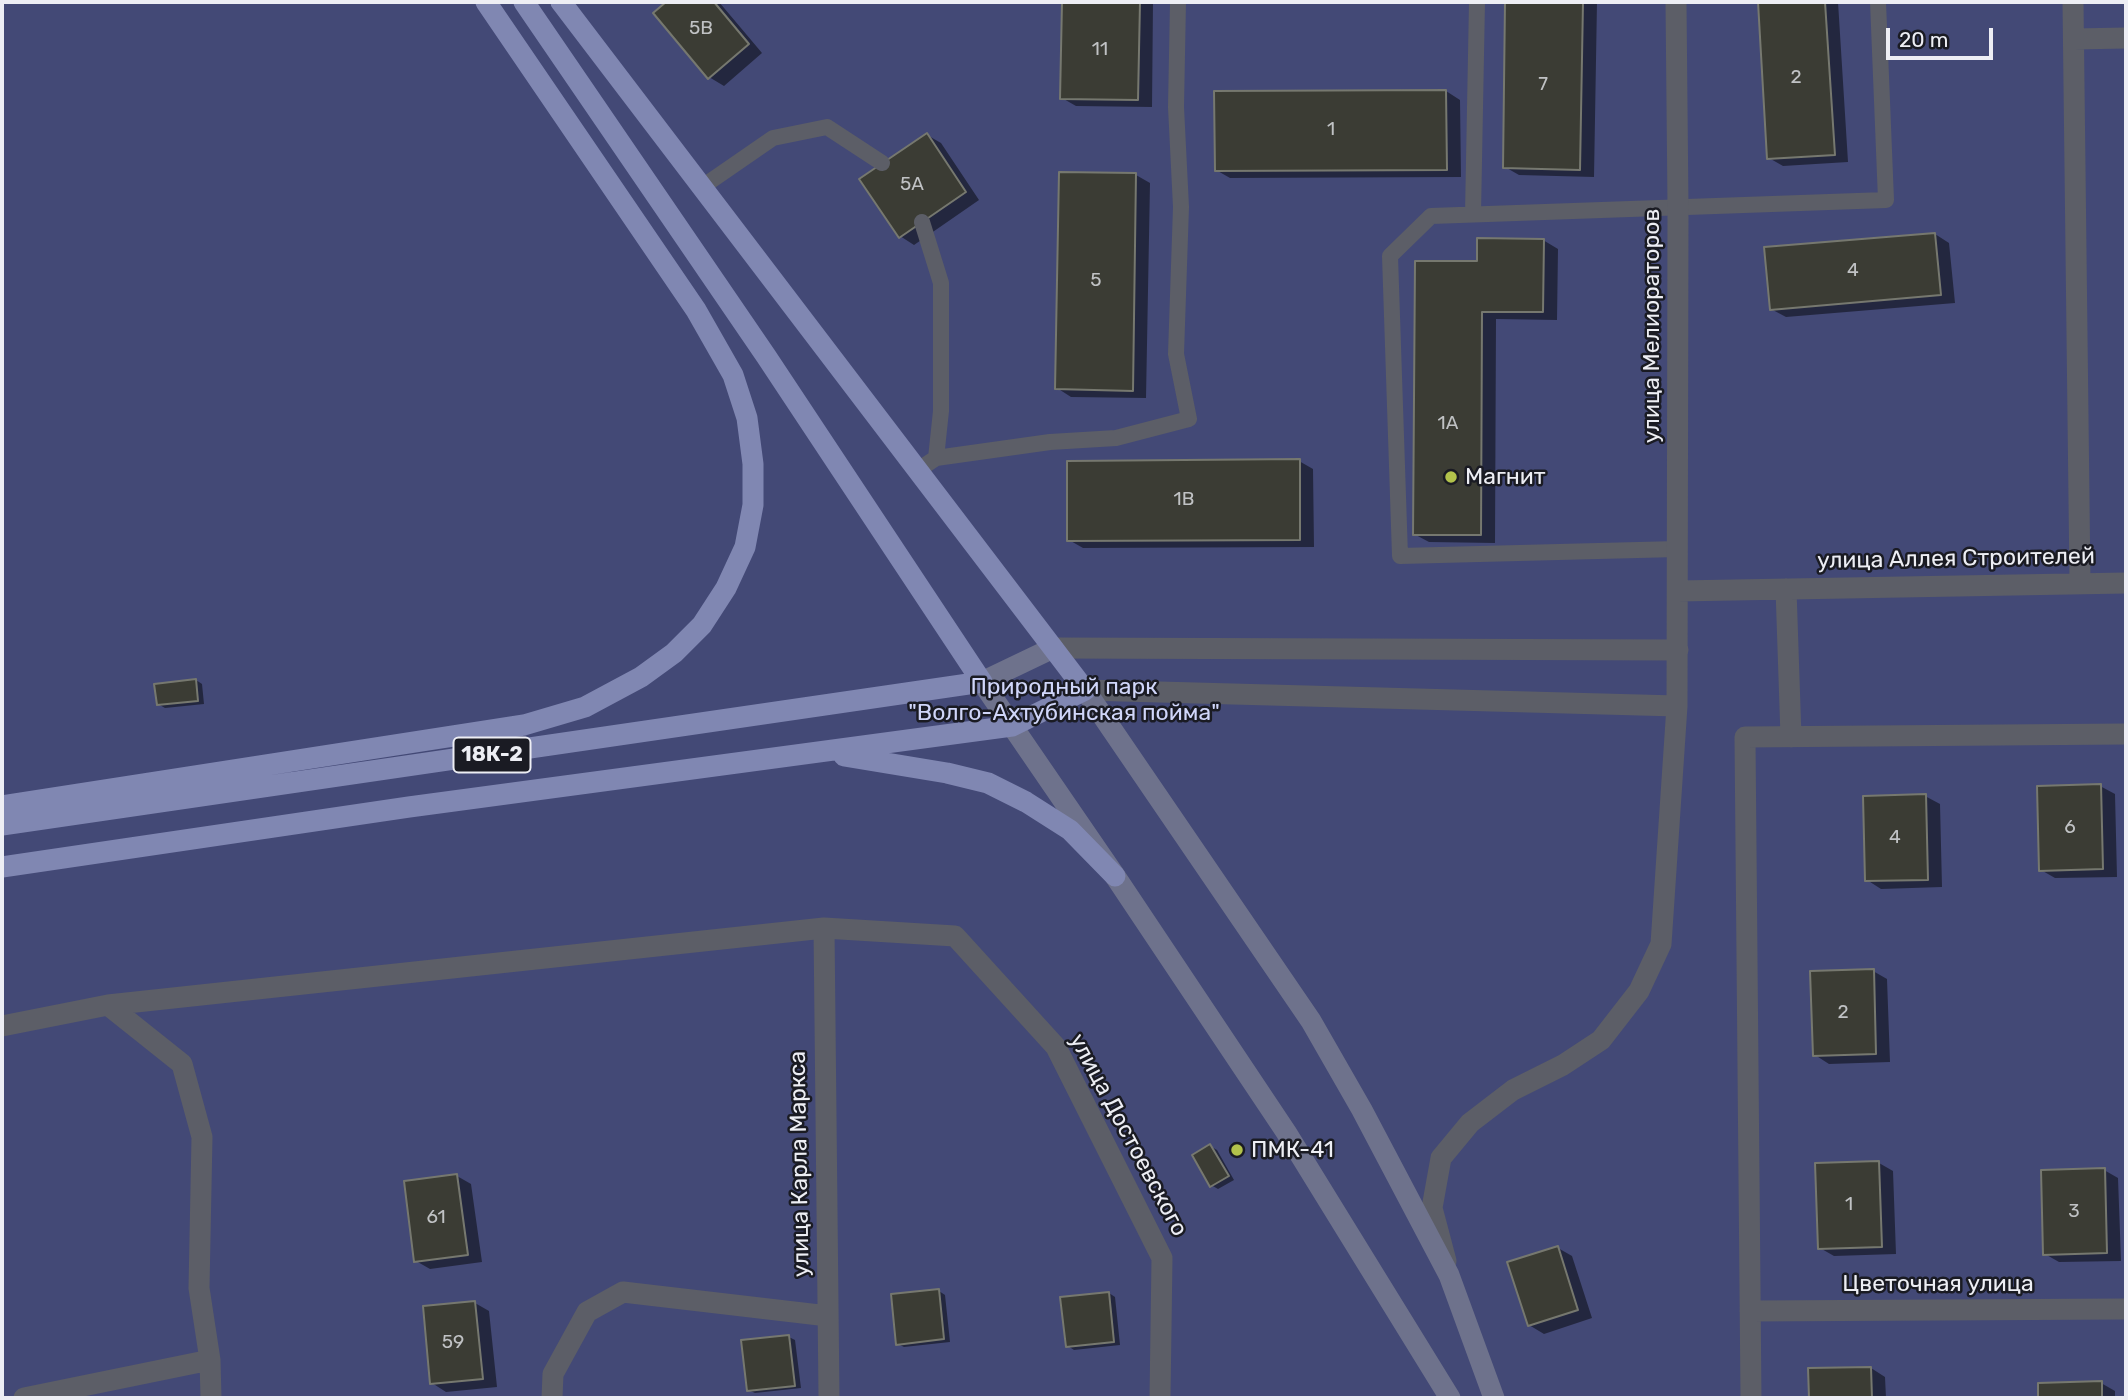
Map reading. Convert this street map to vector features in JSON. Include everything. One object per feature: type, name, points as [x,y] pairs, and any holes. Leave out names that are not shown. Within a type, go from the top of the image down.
[{"type":"main road","points":[[2,806],[524,725],[548,718],[584,707],[641,677],[674,653],[702,625],[726,588],[745,547],[753,505],[753,464],[747,418],[733,375],[696,310],[485,2]]},
{"type":"main road","points":[[524,2],[766,356],[982,682]]},
{"type":"main road","points":[[561,2],[1085,690]]},
{"type":"main road","name":"18К-2","points":[[2,825],[982,682]]},
{"type":"main road","name":"18К-2","points":[[2,867],[396,809],[1012,726],[1085,690]]},
{"type":"main road","points":[[818,752],[947,773],[988,783],[1026,802],[1070,830],[1115,876]]},
{"type":"street","name":"улица Мелиораторов","points":[[1449,1275],[1432,1208],[1441,1158],[1469,1124],[1513,1090],[1563,1065],[1601,1040],[1639,990],[1661,944],[1677,706],[1678,650],[1676,2]]},
{"type":"street","points":[[2073,2],[2080,583]]},
{"type":"street","points":[[2074,39],[2126,38]]},
{"type":"street","name":"улица Аллея Строителей","points":[[1678,591],[2126,583]]},
{"type":"street","points":[[1786,589],[1791,737]]},
{"type":"street","name":"18К-2","points":[[982,682],[1053,648]]},
{"type":"street","points":[[1053,648],[1678,650]]},
{"type":"street","points":[[982,682],[1286,1132],[1450,1398]]},
{"type":"street","points":[[1085,690],[1677,706]]},
{"type":"street","points":[[1085,690],[1311,1021],[1362,1110],[1449,1275],[1494,1398]]},
{"type":"street","points":[[1751,1398],[1745,737],[2126,734]]},
{"type":"street","name":"улица Достоевского","points":[[2,1026],[107,1005],[824,928],[955,936],[1056,1047],[1162,1258],[1160,1398]]},
{"type":"street","name":"улица Карла Маркса","points":[[824,928],[829,1398]]},
{"type":"street","points":[[107,1005],[182,1064],[202,1137],[199,1288],[210,1360],[211,1398]]},
{"type":"street","points":[[552,1398],[553,1374],[587,1312],[623,1292],[828,1316]]},
{"type":"street","name":"Цветочная улица","points":[[1750,1311],[2126,1309]]},
{"type":"street","points":[[24,1398],[210,1360]]},
{"type":"lane","points":[[918,470],[936,458],[1050,442],[1116,438],[1189,419],[1175,354],[1181,207],[1176,107],[1178,2]]},
{"type":"lane","points":[[1473,214],[1477,2]]},
{"type":"lane","points":[[1678,549],[1400,556],[1390,256],[1431,216],[1886,200],[1878,2]]},
{"type":"lane","points":[[702,187],[774,138],[827,127],[882,163]]},
{"type":"lane","points":[[922,222],[941,283],[941,411],[936,458]]},
{"type":"green space","name":"Природный парк \"Волго-Ахтубинская пойма\"","points":[[2,2],[2126,2],[2126,1398],[2,1398]]},
{"type":"building","points":[[666,2],[714,2],[749,44],[708,79],[653,13]]},
{"type":"building","points":[[1062,2],[1140,2],[1138,100],[1060,99]]},
{"type":"building","points":[[1505,2],[1583,2],[1580,170],[1503,168]]},
{"type":"building","points":[[1758,2],[1825,2],[1835,155],[1767,159]]},
{"type":"building","points":[[1446,90],[1447,170],[1215,171],[1214,91]]},
{"type":"building","points":[[927,133],[966,192],[899,238],[859,179]]},
{"type":"building","points":[[1059,172],[1136,173],[1133,391],[1055,389]]},
{"type":"building","points":[[1935,233],[1941,295],[1770,310],[1764,247]]},
{"type":"building","points":[[1477,238],[1544,239],[1543,312],[1482,312],[1481,535],[1413,535],[1415,261],[1477,261]]},
{"type":"building","points":[[1300,459],[1300,540],[1067,541],[1067,461]]},
{"type":"building","points":[[196,679],[198,701],[157,705],[154,684]]},
{"type":"building","points":[[2101,784],[2103,869],[2039,871],[2037,786]]},
{"type":"building","points":[[1926,794],[1928,880],[1865,881],[1863,796]]},
{"type":"building","points":[[1874,969],[1876,1054],[1813,1056],[1810,971]]},
{"type":"building","points":[[1210,1144],[1229,1176],[1210,1187],[1192,1155]]},
{"type":"building","points":[[1879,1161],[1882,1247],[1818,1249],[1815,1163]]},
{"type":"building","points":[[2105,1168],[2107,1253],[2043,1255],[2041,1170]]},
{"type":"building","points":[[457,1174],[468,1255],[414,1262],[404,1181]]},
{"type":"building","points":[[1558,1246],[1578,1310],[1528,1326],[1507,1262]]},
{"type":"building","points":[[939,1289],[944,1339],[896,1345],[891,1294]]},
{"type":"building","points":[[1109,1292],[1114,1342],[1066,1347],[1060,1297]]},
{"type":"building","points":[[475,1301],[483,1379],[430,1384],[423,1306]]},
{"type":"building","points":[[789,1335],[795,1386],[747,1391],[741,1340]]},
{"type":"building","points":[[1871,1367],[1872,1398],[1809,1398],[1808,1368]]},
{"type":"building","points":[[2102,1381],[2102,1398],[2038,1398],[2038,1383]]},
{"type":"place","name":"Магнит","points":[[1451,477]]},
{"type":"place","name":"ПМК-41","points":[[1237,1150]]}]
